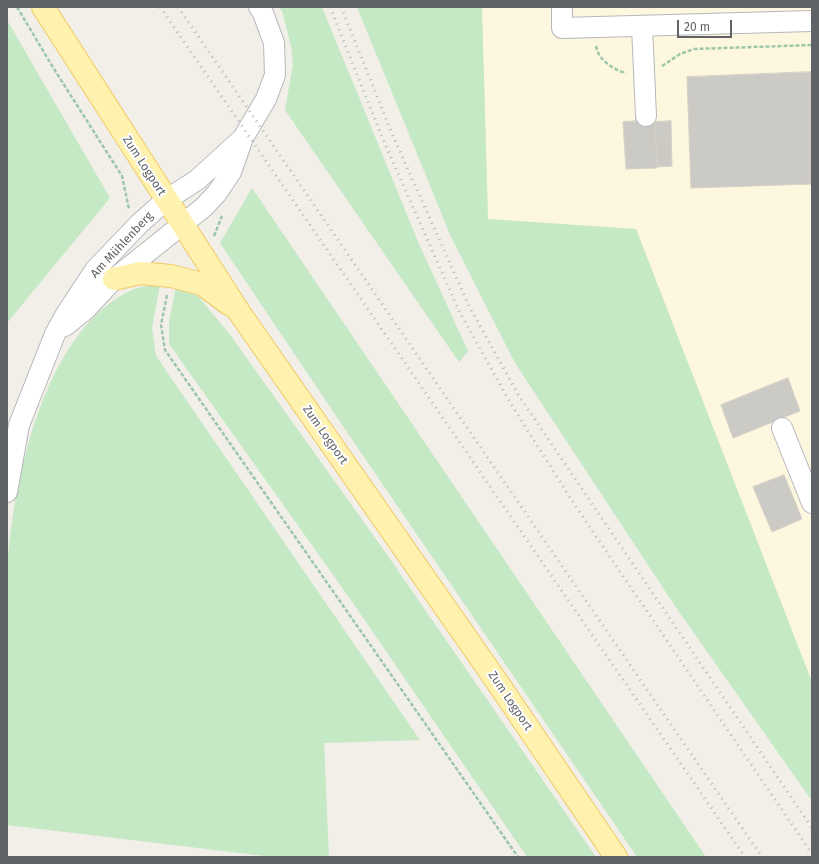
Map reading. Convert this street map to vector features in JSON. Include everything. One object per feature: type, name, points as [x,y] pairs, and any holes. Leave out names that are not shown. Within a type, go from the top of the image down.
[{"type":"main road","name":"Zum Logport","points":[[43,7],[239,312],[493,676],[616,857]]},
{"type":"main road","points":[[114,279],[140,273],[171,276],[202,284],[239,312]]},
{"type":"street","points":[[244,138],[266,99],[275,75],[274,43],[263,13],[258,7]]},
{"type":"street","points":[[562,7],[562,28],[812,21]]},
{"type":"street","points":[[634,26],[644,76],[646,116]]},
{"type":"street","name":"Am Mühlenberg","points":[[7,492],[19,425],[56,334],[66,314],[95,270],[166,200],[197,180],[244,138]]},
{"type":"street","name":"Am Mühlenberg","points":[[56,334],[86,309],[114,279],[204,207],[217,193],[231,172],[244,138]]},
{"type":"street","points":[[782,428],[812,503]]},
{"type":"path","points":[[16,7],[122,176],[127,190],[128,206]]},
{"type":"path","points":[[594,27],[596,49],[604,60],[617,71],[632,75],[644,76],[656,71],[680,54],[694,49],[812,45]]},
{"type":"path","points":[[171,276],[161,325],[165,350],[518,857]]},
{"type":"shaded area","points":[[482,7],[812,7],[812,682],[636,229],[488,219]]},
{"type":"green space","points":[[279,7],[322,7],[419,244],[468,351],[459,362],[285,110],[293,64],[291,46],[282,11]]},
{"type":"green space","points":[[357,7],[482,7],[488,219],[636,229],[812,682],[812,801],[675,606],[515,363],[451,237]]},
{"type":"green space","points":[[7,20],[110,198],[7,323]]},
{"type":"green space","points":[[252,188],[706,857],[637,857],[334,413],[220,243]]},
{"type":"green space","points":[[160,285],[152,328],[156,356],[420,740],[324,743],[329,857],[273,857],[7,825],[6,581],[10,534],[26,453],[39,412],[55,372],[77,337],[103,309],[134,289]]},
{"type":"green space","points":[[176,287],[198,296],[231,336],[383,549],[596,857],[527,857],[353,603],[169,344],[169,321]]},
{"type":"building","points":[[812,72],[812,184],[691,188],[687,77]]},
{"type":"building","points":[[655,120],[657,168],[626,169],[623,122]]},
{"type":"building","points":[[671,121],[672,166],[657,167],[655,122]]},
{"type":"building","points":[[788,378],[800,411],[733,438],[721,405]]},
{"type":"building","points":[[784,475],[802,519],[772,532],[753,487]]},
{"type":"railway","points":[[160,7],[745,857]]},
{"type":"railway","points":[[178,7],[762,857]]},
{"type":"railway","points":[[330,7],[382,137],[459,311],[511,404],[576,507],[812,854]]},
{"type":"railway","points":[[341,7],[393,136],[469,306],[519,396],[812,828]]}]
